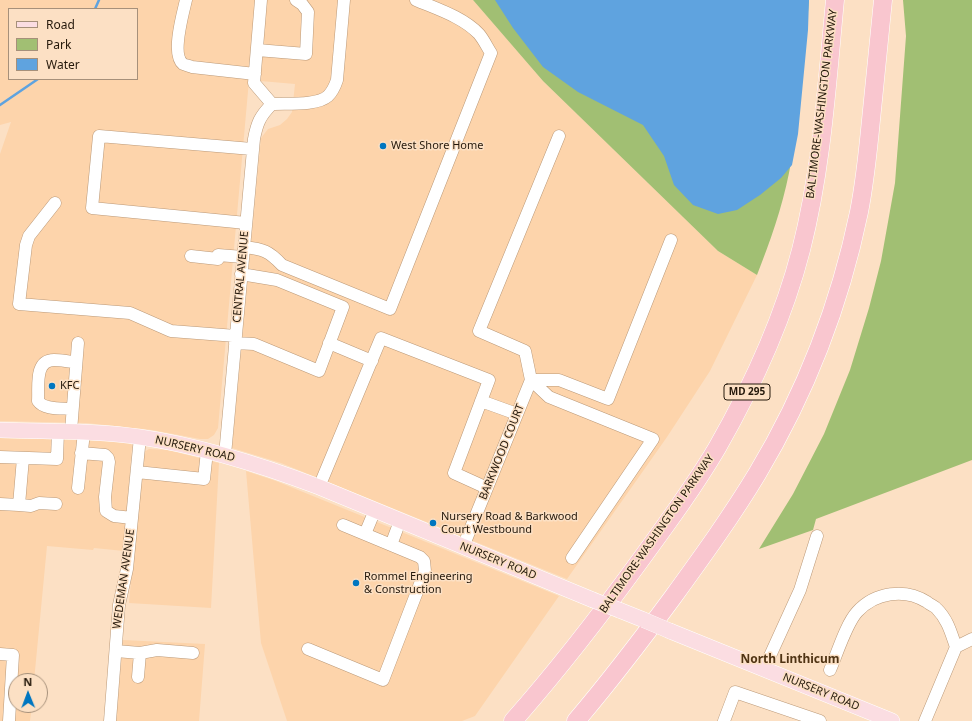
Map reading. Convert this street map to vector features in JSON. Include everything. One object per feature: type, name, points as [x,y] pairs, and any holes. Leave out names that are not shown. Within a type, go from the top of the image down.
[{"type":"highway","name":"BALTIMORE-WASHINGTON PARKWAY","points":[[513,721],[562,665],[597,620],[682,501],[720,442],[746,394],[769,345],[790,289],[801,248],[810,205],[822,130],[835,0]]},
{"type":"highway","points":[[576,721],[640,642],[722,527],[757,474],[779,433],[813,362],[835,304],[848,258],[858,213],[864,181],[883,0]]},
{"type":"main road","name":"NURSERY ROAD","points":[[0,430],[71,431],[140,437],[225,455],[278,472],[319,487],[891,721]]},
{"type":"street","points":[[186,0],[178,48],[178,57],[183,64],[192,67],[255,74]]},
{"type":"street","points":[[261,0],[254,83],[272,104],[309,103],[322,100],[328,96],[333,89],[337,80],[344,0]]},
{"type":"street","points":[[257,50],[306,54],[308,12],[302,4],[296,0]]},
{"type":"street","points":[[191,256],[218,259],[218,255],[265,250],[282,265],[390,309],[491,53],[479,35],[468,25],[454,16],[416,0]]},
{"type":"street","name":"CENTRAL AVENUE","points":[[225,455],[252,150],[257,123],[263,113],[272,104]]},
{"type":"street","points":[[246,222],[92,208],[98,136],[252,150]]},
{"type":"street","points":[[560,136],[479,331],[525,350],[531,380],[549,397],[653,439],[572,558]]},
{"type":"street","points":[[55,203],[29,236],[26,245],[19,304],[130,313],[171,331],[235,339],[254,344],[319,371],[343,307],[278,280],[241,274]]},
{"type":"street","points":[[531,380],[559,380],[608,399],[672,240]]},
{"type":"street","points":[[319,487],[381,338],[489,380],[454,474],[487,488]]},
{"type":"street","points":[[0,457],[57,459],[71,431],[78,343]]},
{"type":"street","points":[[329,343],[372,361]]},
{"type":"street","points":[[72,409],[40,405],[38,401],[40,370],[45,362],[49,360],[76,362]]},
{"type":"street","name":"BARKWOOD COURT","points":[[463,547],[531,380]]},
{"type":"street","points":[[481,401],[517,414]]},
{"type":"street","points":[[71,431],[81,453],[78,488]]},
{"type":"street","name":"WEDEMAN AVENUE","points":[[110,721],[120,605],[128,569],[140,437]]},
{"type":"street","points":[[137,472],[204,479],[207,451]]},
{"type":"street","points":[[81,453],[105,456],[108,458],[109,462],[105,497],[106,511],[114,516],[132,518]]},
{"type":"street","points":[[19,505],[23,458]]},
{"type":"street","points":[[0,504],[31,506],[39,503],[56,504]]},
{"type":"street","points":[[365,534],[375,510]]},
{"type":"street","points":[[391,545],[400,521]]},
{"type":"street","points":[[308,649],[382,680],[425,571],[424,561],[420,557],[343,525]]},
{"type":"street","points":[[764,669],[800,590],[817,536]]},
{"type":"street","points":[[830,670],[849,625],[857,612],[868,603],[879,597],[894,594],[909,594],[923,600],[937,609],[948,624],[956,647]]},
{"type":"street","points":[[925,721],[956,647],[972,639]]},
{"type":"street","points":[[116,651],[140,653],[157,650],[193,653]]},
{"type":"street","points":[[138,677],[140,653]]},
{"type":"street","points":[[0,654],[13,655],[9,721]]},
{"type":"street","points":[[724,721],[735,692],[820,721]]},
{"type":"shaded area","points":[[0,0],[473,0],[543,81],[718,251],[757,275],[710,371],[667,437],[567,579],[281,463],[232,448],[261,138],[268,129],[280,125],[292,112],[295,84],[249,80],[218,428],[214,435],[208,439],[200,439],[152,430],[86,423],[0,421],[0,154],[11,122],[0,125]]},
{"type":"shaded area","points":[[0,438],[127,441],[131,443],[132,446],[124,551],[47,546],[35,673],[8,673],[8,713],[31,713],[30,721],[0,721]]},
{"type":"shaded area","points":[[149,449],[168,450],[219,463],[211,608],[129,603],[142,459],[144,452]]},
{"type":"shaded area","points":[[246,471],[276,481],[559,596],[475,716],[462,721],[287,721],[261,643]]},
{"type":"shaded area","points":[[123,640],[205,644],[199,721],[116,721]]},
{"type":"green space","points":[[473,0],[809,0],[802,87],[793,152],[779,212],[757,275],[718,251],[543,81]]},
{"type":"green space","points":[[903,0],[972,0],[972,460],[816,519],[813,530],[759,549],[793,494],[824,434],[850,370],[869,308],[881,261],[895,183],[906,36]]},
{"type":"water","points":[[495,0],[809,0],[808,30],[798,134],[792,165],[781,178],[760,195],[737,210],[718,214],[693,205],[674,185],[664,156],[643,125],[578,92],[543,67],[513,28]]},
{"type":"waterway","points":[[95,8],[99,0]]},
{"type":"waterway","points":[[0,105],[37,80]]},
{"type":"place","name":"West Shore Home","points":[[383,146]]},
{"type":"place","name":"KFC","points":[[52,386]]},
{"type":"place","name":"Nursery Road & Barkwood Court Westbound","points":[[433,523]]},
{"type":"place","name":"Rommel Engineering & Construction","points":[[356,583]]},
{"type":"district","name":"North Linthicum","points":[[790,660]]}]
